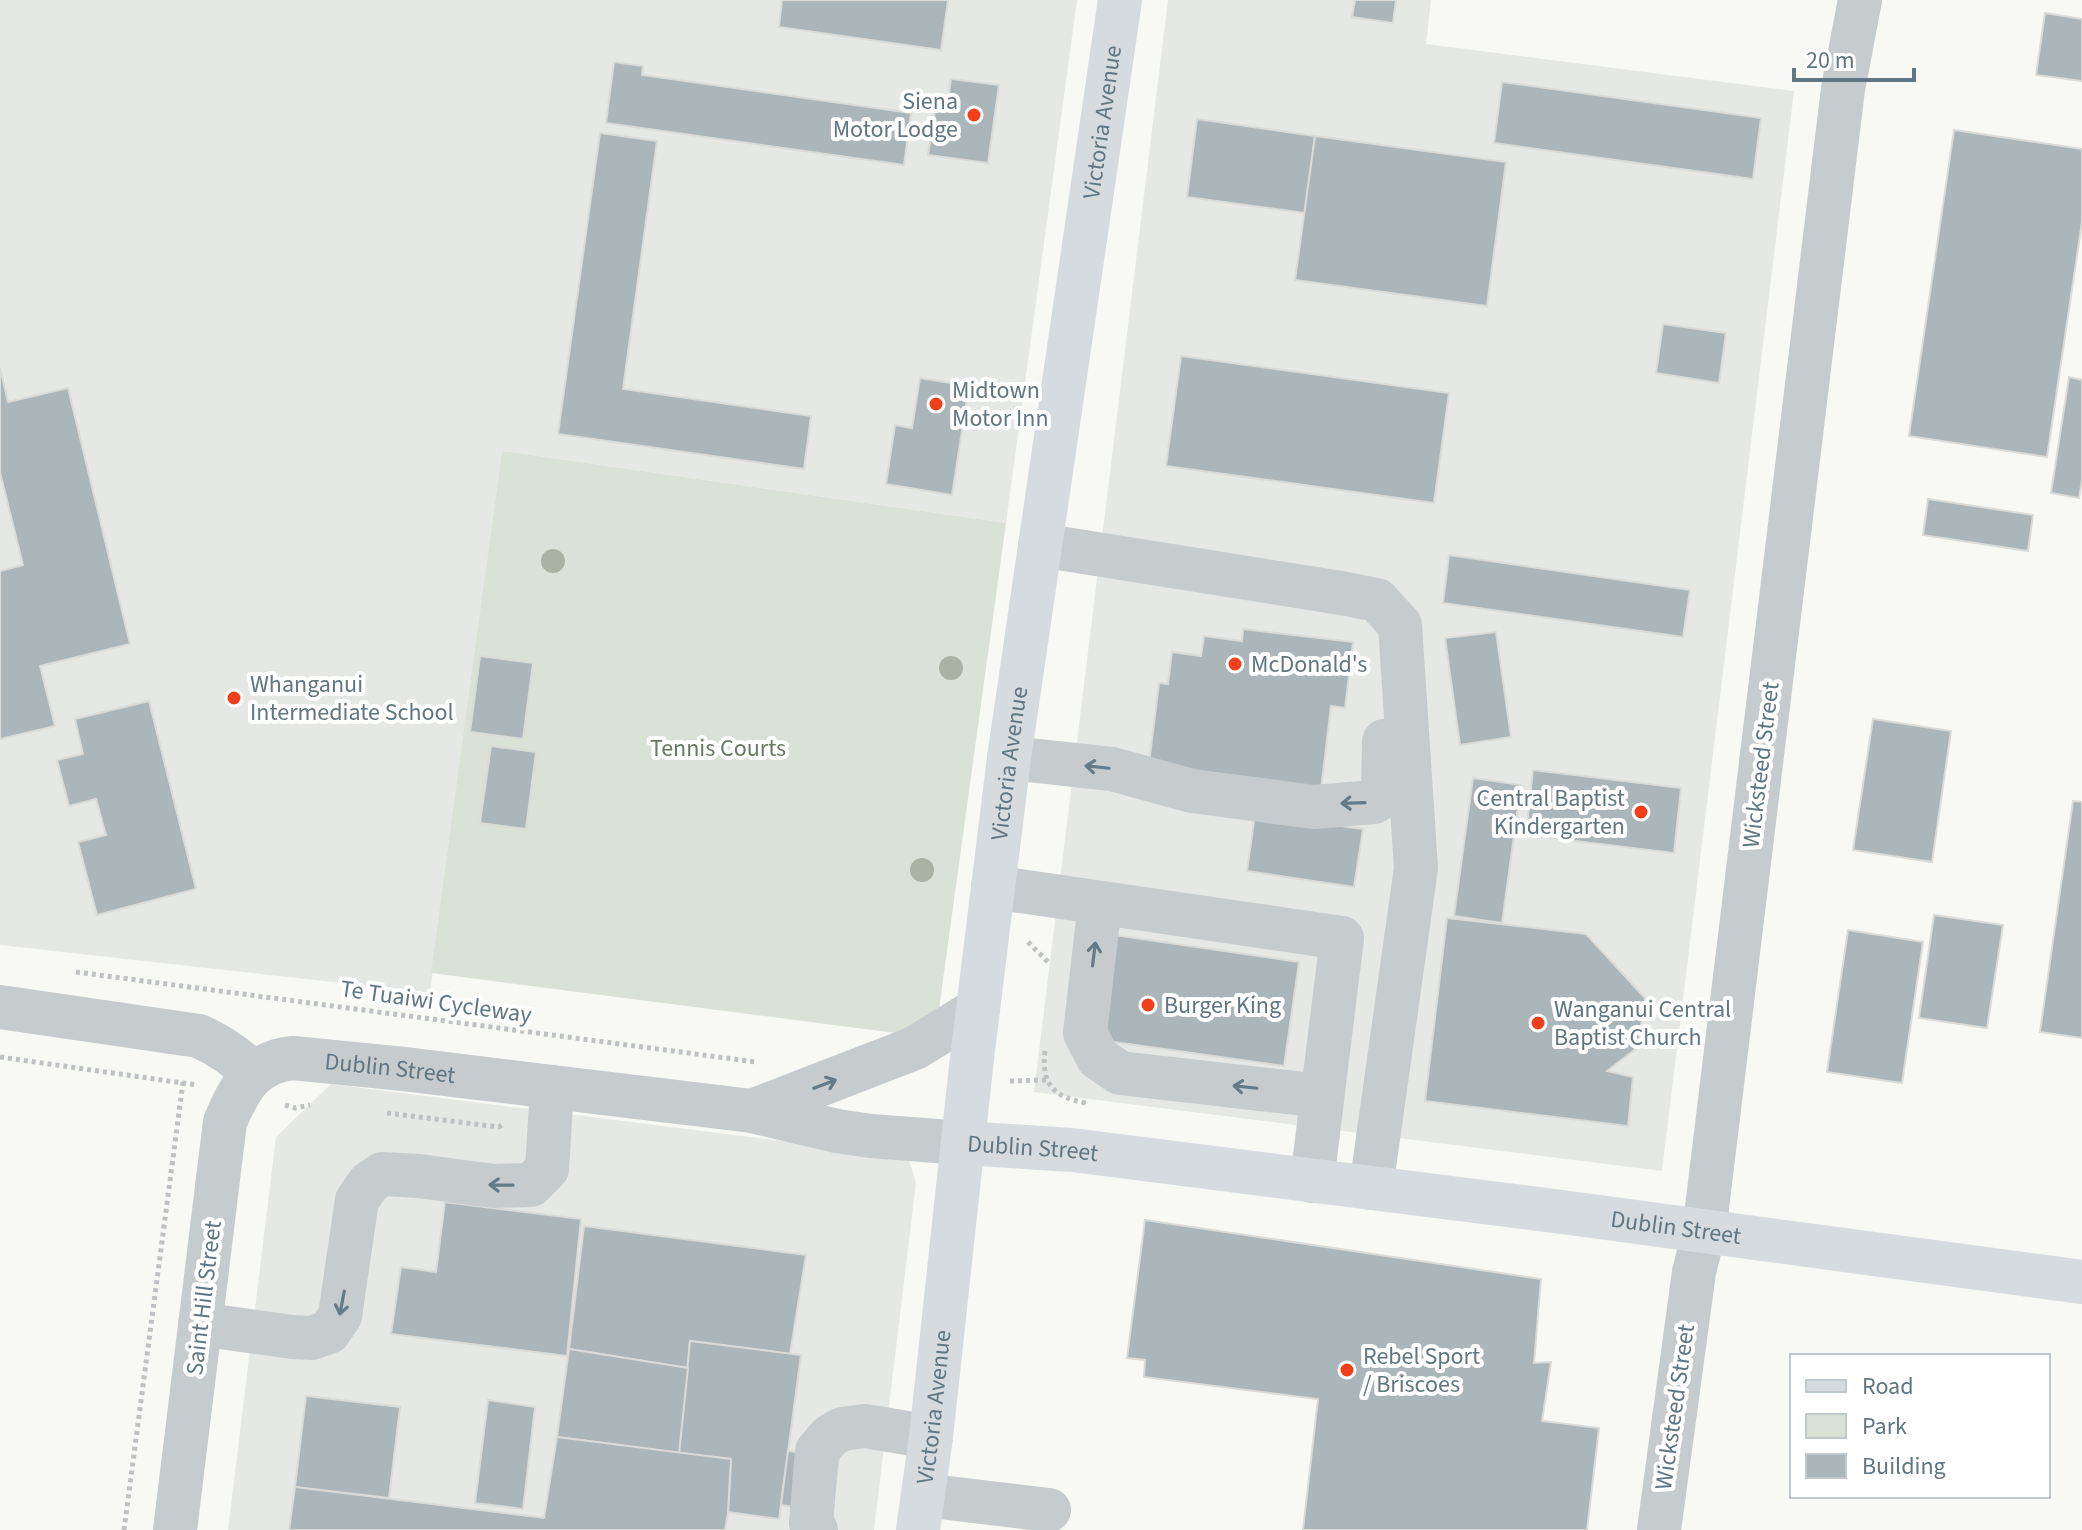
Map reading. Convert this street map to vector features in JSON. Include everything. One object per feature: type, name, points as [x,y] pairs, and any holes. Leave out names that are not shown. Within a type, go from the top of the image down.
[{"type":"main road","name":"Victoria Avenue","points":[[920,1513],[1009,758],[1120,0]]},
{"type":"main road","name":"Dublin Street","points":[[963,1143],[1072,1150],[2082,1282]]},
{"type":"street","name":"Wicksteed Street","points":[[1659,1530],[1694,1272],[1704,1232],[1841,105],[1860,0]]},
{"type":"street","points":[[1040,545],[1377,600],[1400,625],[1416,868],[1371,1188]]},
{"type":"street","points":[[1009,758],[1112,769],[1192,791],[1314,807],[1374,802],[1383,796],[1384,729],[1374,642],[1341,593]]},
{"type":"street","points":[[993,887],[1342,938],[1312,1181]]},
{"type":"street","points":[[1100,903],[1085,1033],[1098,1058],[1120,1073],[1322,1096]]},
{"type":"street","points":[[0,1007],[199,1036],[236,1056],[254,1074]]},
{"type":"street","points":[[752,1111],[915,1048],[978,1009]]},
{"type":"street","name":"Dublin Street","points":[[254,1074],[277,1060],[293,1058],[752,1111],[837,1131],[963,1143]]},
{"type":"street","name":"Saint Hill Street","points":[[175,1530],[225,1122],[233,1103],[254,1074]]},
{"type":"street","points":[[200,1324],[292,1337],[312,1338],[329,1332],[340,1316],[357,1200],[369,1183],[382,1174],[494,1186],[531,1185],[547,1169],[552,1087]]},
{"type":"street","points":[[816,1530],[811,1523],[817,1451],[830,1436],[842,1429],[865,1426],[931,1437]]},
{"type":"street","points":[[920,1513],[1049,1510]]},
{"type":"path","name":"Te Tuaiwi Cycleway","points":[[76,972],[758,1062]]},
{"type":"path","points":[[475,1025],[475,1036]]},
{"type":"path","points":[[0,1057],[193,1084]]},
{"type":"path","points":[[1030,1081],[1046,1080]]},
{"type":"path","points":[[124,1530],[183,1082]]},
{"type":"path","points":[[284,1105],[295,1108],[316,1104]]},
{"type":"path","points":[[377,1112],[499,1127],[507,1121]]},
{"type":"shaded area","name":"Whanganui Intermediate School","points":[[0,0],[1077,0],[1006,523],[502,451],[430,993],[0,945]]},
{"type":"shaded area","points":[[1168,0],[1431,0],[1426,44],[1794,91],[1662,1171],[1034,1092]]},
{"type":"shaded area","points":[[331,1084],[908,1157],[916,1183],[874,1530],[228,1530],[276,1137]]},
{"type":"green space","name":"Tennis Courts","points":[[502,451],[1006,523],[935,1038],[431,973]]},
{"type":"building","points":[[782,0],[948,0],[941,50],[779,27]]},
{"type":"building","points":[[1355,0],[1396,0],[1393,23],[1352,17]]},
{"type":"building","points":[[2045,13],[2082,19],[2082,81],[2036,75]]},
{"type":"building","points":[[614,62],[643,66],[642,75],[911,113],[904,165],[606,123]]},
{"type":"building","points":[[951,79],[999,85],[988,163],[928,155],[936,105],[947,107]]},
{"type":"building","points":[[1502,82],[1761,118],[1753,179],[1494,143]]},
{"type":"building","points":[[1197,119],[1315,136],[1305,213],[1187,197]]},
{"type":"building","points":[[1954,130],[2082,149],[2082,222],[2047,457],[1909,436]]},
{"type":"building","points":[[600,133],[657,141],[623,389],[811,416],[804,469],[558,434]]},
{"type":"building","points":[[1315,136],[1506,162],[1487,306],[1295,280]]},
{"type":"building","points":[[1663,324],[1726,333],[1719,383],[1656,373]]},
{"type":"building","points":[[1181,356],[1449,393],[1434,503],[1166,466]]},
{"type":"building","points":[[0,368],[8,402],[68,388],[130,644],[40,666],[55,726],[0,739],[0,571],[23,565],[0,472]]},
{"type":"building","points":[[2069,377],[2082,380],[2082,480],[2079,498],[2051,493]]},
{"type":"building","points":[[920,378],[969,386],[952,495],[886,484],[895,425],[912,428]]},
{"type":"building","points":[[1928,499],[2033,515],[2028,551],[1923,535]]},
{"type":"building","points":[[1449,555],[1690,590],[1683,637],[1443,603]]},
{"type":"building","points":[[1243,629],[1353,642],[1345,708],[1331,706],[1320,798],[1149,764],[1159,683],[1168,684],[1172,652],[1201,656],[1204,636],[1242,641]]},
{"type":"building","points":[[1496,632],[1511,737],[1460,745],[1445,638]]},
{"type":"building","points":[[480,656],[533,663],[523,739],[470,732]]},
{"type":"building","points":[[149,701],[196,889],[97,915],[78,842],[106,835],[96,799],[69,806],[57,760],[83,754],[75,719]]},
{"type":"building","points":[[1873,719],[1951,731],[1932,862],[1853,850]]},
{"type":"building","points":[[491,746],[536,752],[526,829],[480,823]]},
{"type":"building","points":[[1533,770],[1681,788],[1674,853],[1526,835]]},
{"type":"building","points":[[1473,778],[1521,785],[1502,923],[1454,916]]},
{"type":"building","points":[[2073,801],[2082,802],[2082,1038],[2040,1032]]},
{"type":"building","points":[[1255,814],[1363,829],[1354,887],[1247,871]]},
{"type":"building","points":[[1934,915],[2003,925],[1987,1028],[1919,1018]]},
{"type":"building","name":"Wanganui Central Baptist Church","points":[[1447,918],[1586,934],[1645,998],[1638,1047],[1607,1071],[1633,1077],[1628,1126],[1425,1101]]},
{"type":"building","points":[[1848,930],[1923,942],[1902,1083],[1827,1072]]},
{"type":"building","points":[[1114,935],[1299,962],[1284,1066],[1100,1040]]},
{"type":"building","points":[[445,1202],[581,1219],[567,1356],[391,1334],[401,1267],[436,1272]]},
{"type":"building","name":"Rebel Sport / Briscoes","points":[[1145,1220],[1541,1279],[1534,1363],[1551,1362],[1542,1421],[1599,1428],[1587,1530],[1303,1530],[1318,1399],[1144,1377],[1145,1360],[1127,1358]]},
{"type":"building","points":[[584,1226],[806,1255],[790,1354],[690,1341],[688,1368],[569,1349]]},
{"type":"building","points":[[690,1341],[801,1355],[779,1519],[728,1512],[731,1459],[679,1453]]},
{"type":"building","points":[[569,1349],[688,1368],[679,1453],[557,1437]]},
{"type":"building","points":[[306,1396],[400,1407],[389,1498],[295,1487]]},
{"type":"building","points":[[488,1400],[535,1407],[523,1509],[475,1503]]},
{"type":"building","points":[[557,1437],[731,1459],[725,1530],[289,1530],[295,1487],[544,1518]]},
{"type":"building","points":[[788,1451],[839,1457],[832,1513],[781,1505]]},
{"type":"place","name":"Siena Motor Lodge","points":[[974,115]]},
{"type":"place","name":"Midtown Motor Inn","points":[[936,404]]},
{"type":"place","name":"McDonald's","points":[[1235,664]]},
{"type":"place","name":"Whanganui Intermediate School","points":[[234,698]]},
{"type":"place","name":"Central Baptist Kindergarten","points":[[1641,812]]},
{"type":"place","name":"Burger King","points":[[1148,1005]]},
{"type":"place","name":"Wanganui Central Baptist Church","points":[[1538,1023]]},
{"type":"place","name":"Rebel Sport / Briscoes","points":[[1347,1370]]}]
